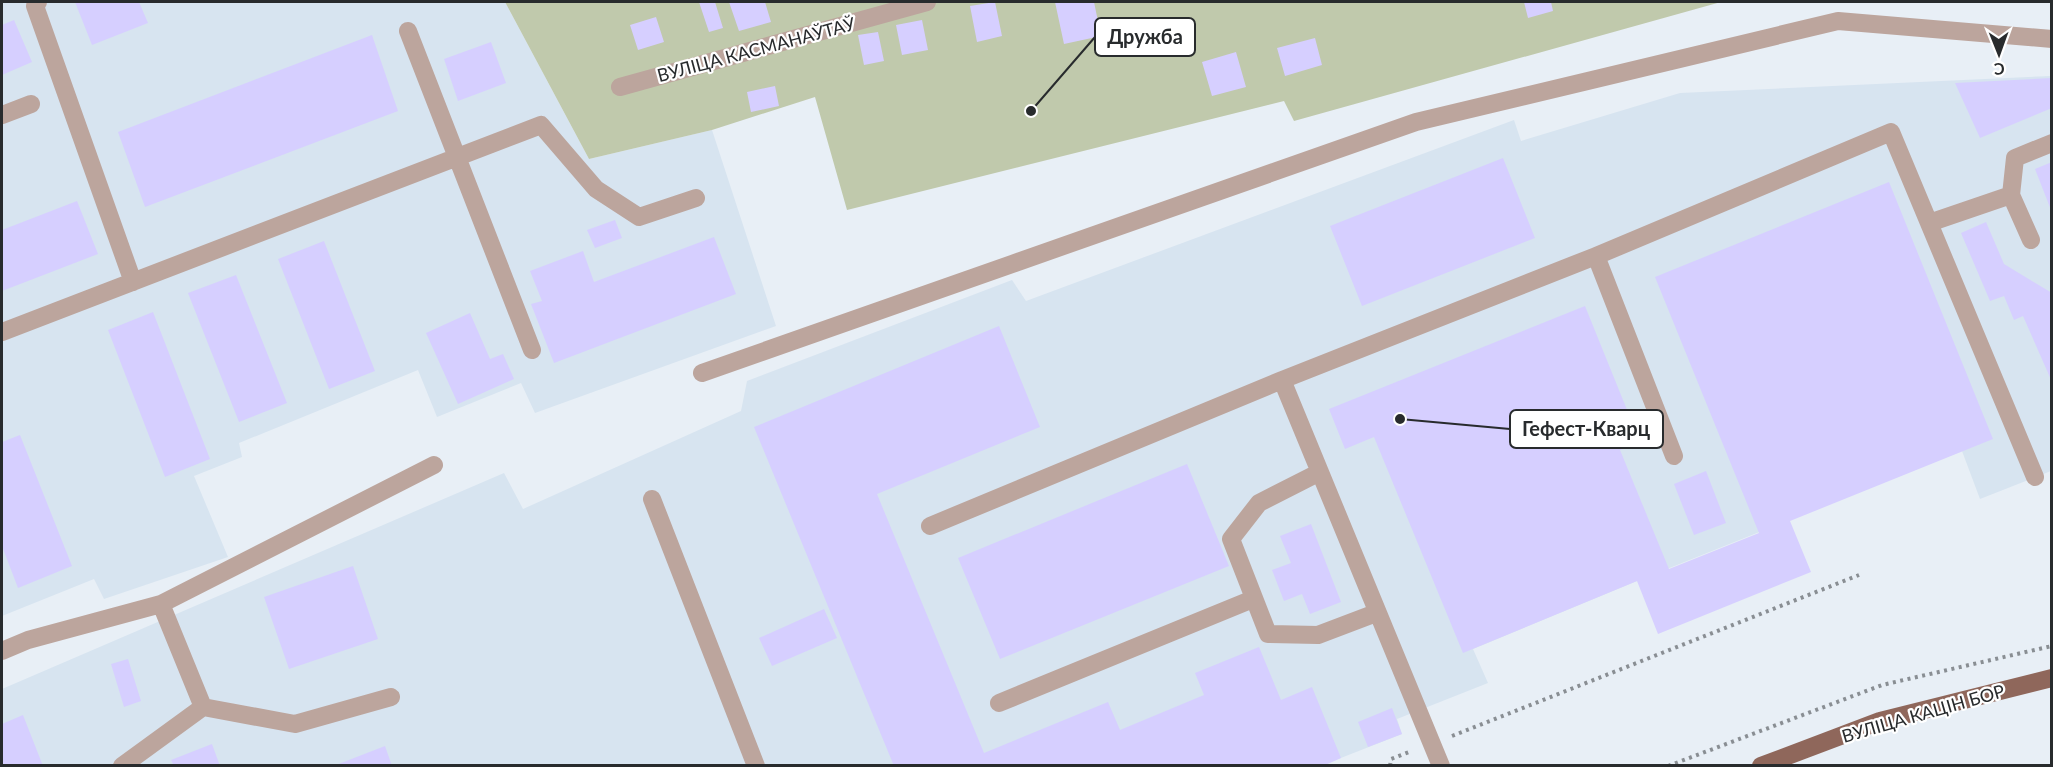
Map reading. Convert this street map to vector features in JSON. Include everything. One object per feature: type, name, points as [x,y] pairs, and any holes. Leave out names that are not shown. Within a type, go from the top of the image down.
[{"type":"main road","name":"ВУЛІЦА КАЦІН БОР","points":[[1761,765],[1881,721],[2052,678]]},
{"type":"lane","points":[[38,2],[35,6],[133,282]]},
{"type":"lane","name":"ВУЛІЦА КАСМАНАЎТАЎ","points":[[620,87],[927,2]]},
{"type":"lane","points":[[702,373],[1416,122],[1838,21],[2052,39]]},
{"type":"lane","points":[[408,31],[532,350]]},
{"type":"lane","points":[[2,115],[31,104]]},
{"type":"lane","points":[[2,332],[541,126],[596,189],[639,217],[696,198]]},
{"type":"lane","points":[[930,526],[1282,380],[1596,256],[1891,132],[2035,477]]},
{"type":"lane","points":[[2031,240],[2011,195],[2015,159],[2052,143]]},
{"type":"lane","points":[[1929,223],[2011,195]]},
{"type":"lane","points":[[1596,256],[1674,456]]},
{"type":"lane","points":[[1282,380],[1376,613],[1441,765]]},
{"type":"lane","points":[[2,651],[28,640],[161,604],[434,465]]},
{"type":"lane","points":[[1320,472],[1259,503],[1231,538],[1253,599],[1268,634],[1318,635],[1376,613]]},
{"type":"lane","points":[[652,499],[756,765]]},
{"type":"lane","points":[[999,703],[1253,599]]},
{"type":"lane","points":[[161,604],[202,707]]},
{"type":"lane","points":[[122,765],[202,707],[295,724],[391,697]]},
{"type":"path","points":[[1498,719],[1859,575]]},
{"type":"path","points":[[1668,765],[1882,686],[2052,646]]},
{"type":"shaded area","points":[[2,2],[505,2],[589,159],[712,130],[776,326],[535,413],[521,383],[437,417],[418,370],[239,443],[242,457],[194,476],[228,557],[104,599],[94,579],[2,616]]},
{"type":"shaded area","points":[[2051,76],[2051,471],[1980,499],[1962,451],[1637,581],[1473,649],[1488,683],[1397,719],[1402,734],[1323,765],[2,765],[2,689],[504,473],[523,509],[741,411],[747,381],[1012,280],[1026,301],[1514,120],[1521,141],[1680,93]]},
{"type":"green space","points":[[505,2],[1721,2],[1294,121],[1284,101],[847,210],[815,97],[712,130],[589,159]]},
{"type":"building","points":[[75,2],[139,2],[148,23],[92,45]]},
{"type":"building","points":[[699,2],[715,2],[723,28],[709,32]]},
{"type":"building","points":[[729,2],[765,2],[771,22],[739,31]]},
{"type":"building","points":[[995,2],[1002,36],[977,42],[970,6]]},
{"type":"building","points":[[1055,2],[1094,2],[1101,36],[1064,44]]},
{"type":"building","points":[[1524,2],[1551,2],[1553,11],[1528,18]]},
{"type":"building","points":[[656,17],[664,42],[638,50],[630,25]]},
{"type":"building","points":[[14,20],[32,62],[2,75],[2,25]]},
{"type":"building","points":[[922,20],[928,50],[902,55],[896,25]]},
{"type":"building","points":[[878,32],[884,61],[864,65],[858,35]]},
{"type":"building","points":[[372,35],[398,111],[145,207],[118,132]]},
{"type":"building","points":[[1315,38],[1322,65],[1285,76],[1277,48]]},
{"type":"building","points":[[491,42],[506,83],[458,101],[444,59]]},
{"type":"building","points":[[1236,52],[1246,87],[1212,96],[1202,62]]},
{"type":"building","points":[[2052,78],[2052,108],[1980,138],[1955,83]]},
{"type":"building","points":[[775,86],[779,106],[751,112],[747,92]]},
{"type":"building","points":[[1503,158],[1535,238],[1362,306],[1330,226]]},
{"type":"building","points":[[2052,162],[2052,210],[2051,210],[2035,169]]},
{"type":"building","points":[[1889,182],[1993,439],[1790,521],[1811,572],[1658,634],[1637,581],[1463,653],[1374,437],[1345,449],[1329,409],[1585,306],[1640,442],[1620,450],[1669,569],[1759,533],[1655,277]]},
{"type":"building","points":[[77,201],[98,254],[2,291],[2,230]]},
{"type":"building","points":[[615,220],[622,238],[595,248],[587,230]]},
{"type":"building","points":[[1986,222],[2004,264],[2052,293],[2052,382],[2023,316],[2014,320],[2004,296],[1990,301],[1961,233]]},
{"type":"building","points":[[714,237],[736,294],[554,363],[531,304],[542,301],[530,271],[583,251],[594,282]]},
{"type":"building","points":[[324,241],[375,371],[329,389],[278,259]]},
{"type":"building","points":[[236,275],[287,403],[239,422],[188,293]]},
{"type":"building","points":[[153,312],[210,459],[165,477],[108,330]]},
{"type":"building","points":[[470,313],[490,359],[503,354],[514,379],[458,404],[426,333]]},
{"type":"building","points":[[999,326],[1040,427],[877,494],[984,753],[1108,702],[1120,730],[1204,695],[1195,673],[1259,647],[1281,700],[1312,687],[1341,758],[1323,766],[894,766],[754,427]]},
{"type":"building","points":[[20,435],[72,566],[18,588],[2,546],[2,442]]},
{"type":"building","points":[[1187,464],[1229,566],[1000,659],[958,558]]},
{"type":"building","points":[[1706,471],[1726,523],[1694,535],[1674,484]]},
{"type":"building","points":[[1311,524],[1341,602],[1310,614],[1302,594],[1284,601],[1272,570],[1291,563],[1280,536]]},
{"type":"building","points":[[353,566],[378,639],[289,669],[264,597]]},
{"type":"building","points":[[824,609],[837,638],[772,666],[759,638]]},
{"type":"building","points":[[128,659],[141,701],[124,707],[111,664]]},
{"type":"building","points":[[1392,708],[1402,734],[1368,747],[1358,722]]},
{"type":"building","points":[[23,715],[43,766],[2,766],[2,724]]},
{"type":"building","points":[[212,744],[220,766],[174,766],[171,760]]},
{"type":"building","points":[[385,746],[392,766],[336,766],[336,765]]},
{"type":"place","name":"Дружба","points":[[1031,111]]},
{"type":"place","name":"Гефест-Кварц","points":[[1400,419]]}]
